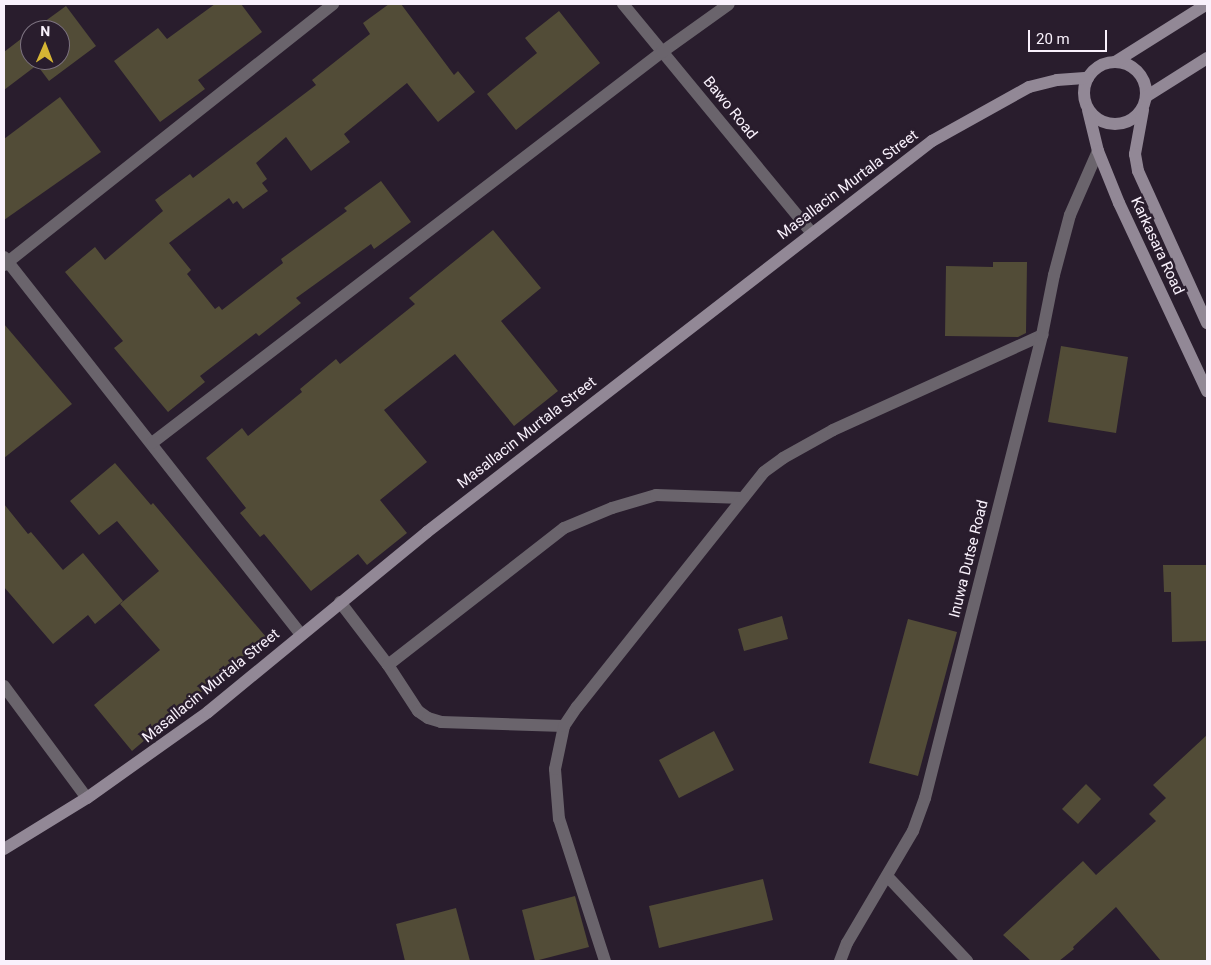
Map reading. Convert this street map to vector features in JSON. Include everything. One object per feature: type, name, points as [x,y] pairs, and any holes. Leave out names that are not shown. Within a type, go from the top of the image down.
[{"type":"street","points":[[301,634],[152,442],[5,261],[333,4]]},
{"type":"street","name":"Bawo Road","points":[[623,4],[812,233]]},
{"type":"street","points":[[152,442],[662,52],[729,4]]},
{"type":"street","points":[[1115,62],[1207,4]]},
{"type":"street","points":[[1147,96],[1207,58]]},
{"type":"street","points":[[1115,62],[1128,64],[1139,72],[1146,84],[1147,96],[1142,110],[1134,119],[1122,124],[1110,124],[1098,119],[1088,110],[1084,100],[1084,88],[1088,78],[1104,64],[1115,62]]},
{"type":"street","name":"Masallacin Murtala Street","points":[[4,849],[87,798],[208,712],[340,602],[604,394],[812,233],[940,137],[1029,87],[1057,80],[1088,78]]},
{"type":"street","name":"Karkasara Road","points":[[1088,110],[1098,151],[1119,203],[1207,391]]},
{"type":"street","name":"Karkasara Road","points":[[1142,110],[1135,154],[1138,171],[1207,323]]},
{"type":"street","name":"Inuwa Dutse Road","points":[[840,961],[848,943],[913,831],[925,798],[1042,335],[1054,274],[1070,215],[1098,151]]},
{"type":"street","points":[[605,961],[559,819],[555,770],[564,726],[764,472],[783,458],[833,430],[1042,335]]},
{"type":"street","points":[[388,665],[564,528],[612,508],[656,495],[743,498]]},
{"type":"street","points":[[340,602],[388,665],[418,711],[428,718],[441,722],[564,726]]},
{"type":"street","points":[[4,686],[87,798]]},
{"type":"street","points":[[886,876],[967,961]]},
{"type":"building","points":[[215,4],[241,4],[262,32],[198,80],[205,89],[160,122],[114,61],[158,28],[167,39]]},
{"type":"building","points":[[389,4],[401,4],[454,75],[458,71],[475,92],[438,122],[407,83],[344,134],[350,142],[311,171],[286,137],[256,163],[267,179],[262,183],[268,191],[243,209],[237,201],[233,204],[229,198],[169,243],[191,270],[187,274],[215,309],[219,306],[222,310],[283,263],[281,259],[347,211],[344,208],[381,181],[411,222],[374,249],[371,244],[296,298],[301,303],[259,336],[256,333],[200,376],[205,382],[168,412],[114,348],[123,341],[65,272],[95,247],[105,260],[163,211],[155,200],[190,174],[193,178],[316,85],[312,80],[370,34],[363,23]]},
{"type":"building","points":[[66,6],[96,46],[70,65],[70,20],[47,20]]},
{"type":"building","points":[[559,11],[600,63],[516,130],[487,94],[537,53],[525,38]]},
{"type":"building","points":[[20,40],[20,70],[30,70],[4,90],[4,52]]},
{"type":"building","points":[[41,70],[64,70],[49,81]]},
{"type":"building","points":[[60,97],[101,152],[4,220],[4,139]]},
{"type":"building","points":[[493,230],[541,288],[501,321],[558,391],[514,426],[455,354],[384,410],[427,462],[380,500],[407,533],[367,565],[358,554],[311,591],[264,534],[260,537],[240,513],[246,508],[206,458],[242,428],[248,436],[302,392],[300,389],[336,359],[340,364],[415,304],[409,298]]},
{"type":"building","points":[[993,262],[1027,262],[1026,333],[1018,337],[945,336],[946,266],[993,267]]},
{"type":"building","points":[[4,324],[72,404],[4,458]]},
{"type":"building","points":[[1061,346],[1128,357],[1116,433],[1048,422]]},
{"type":"building","points":[[115,463],[151,505],[153,503],[266,637],[132,751],[94,705],[160,650],[120,604],[159,571],[117,521],[99,535],[70,501]]},
{"type":"building","points":[[4,504],[28,534],[31,532],[63,570],[83,553],[123,601],[95,624],[88,615],[53,644],[4,587]]},
{"type":"building","points":[[1163,565],[1207,565],[1207,641],[1172,642],[1171,592],[1164,592]]},
{"type":"building","points":[[782,616],[788,639],[744,651],[738,629]]},
{"type":"building","points":[[908,619],[957,632],[918,776],[869,763]]},
{"type":"building","points":[[714,731],[734,770],[679,798],[659,760]]},
{"type":"building","points":[[1207,735],[1207,961],[1161,961],[1116,907],[1073,947],[1074,949],[1059,961],[1031,961],[1003,935],[1083,861],[1096,875],[1156,821],[1149,814],[1166,798],[1153,785]]},
{"type":"building","points":[[1086,784],[1101,799],[1078,824],[1062,809]]},
{"type":"building","points":[[763,879],[773,920],[659,948],[649,906]]},
{"type":"building","points":[[575,896],[589,947],[535,961],[522,910]]},
{"type":"building","points":[[456,908],[470,961],[405,961],[396,924]]}]
